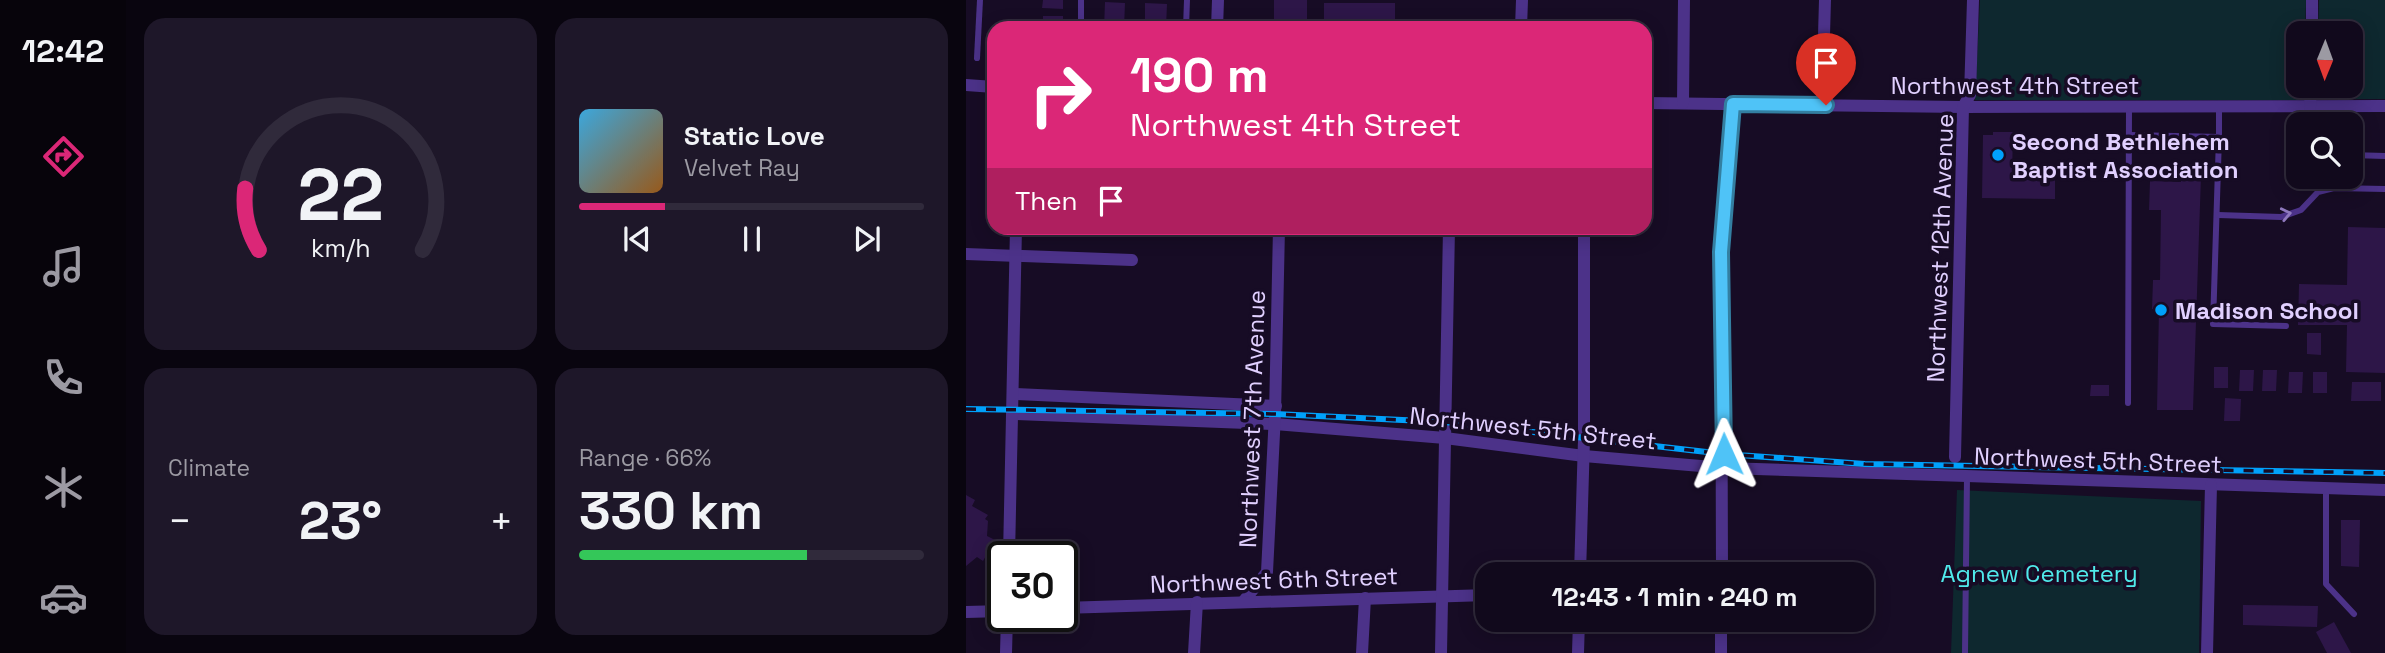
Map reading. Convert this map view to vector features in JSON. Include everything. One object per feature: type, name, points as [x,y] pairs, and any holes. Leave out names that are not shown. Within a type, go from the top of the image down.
[{"type":"street","points":[[1217,21],[1218,0]]},
{"type":"street","points":[[1521,21],[1522,0]]},
{"type":"street","points":[[1683,103],[1684,0]]},
{"type":"street","points":[[1822,105],[1825,0]]},
{"type":"street","name":"Northwest 12th Avenue","points":[[1955,457],[1963,107],[1970,95],[1973,0]]},
{"type":"street","points":[[2312,0],[2312,21]]},
{"type":"street","points":[[966,85],[987,86]]},
{"type":"street","points":[[2311,98],[2311,107]]},
{"type":"street","name":"Northwest 4th Street","points":[[1652,103],[1963,107],[2385,106]]},
{"type":"street","points":[[1722,562],[1724,468],[1721,252],[1733,104]]},
{"type":"street","points":[[1009,541],[1016,235]]},
{"type":"street","name":"Northwest 7th Avenue","points":[[1242,602],[1268,572],[1276,407],[1279,235]]},
{"type":"street","points":[[1441,653],[1449,235]]},
{"type":"street","points":[[1580,562],[1584,456],[1584,235]]},
{"type":"street","points":[[966,254],[1132,260]]},
{"type":"street","points":[[1014,394],[1276,407]]},
{"type":"street","name":"Northwest 5th Street","points":[[1013,414],[1275,424],[1445,438],[1584,456],[1724,468],[2385,490]]},
{"type":"street","points":[[2207,653],[2211,485]]},
{"type":"street","name":"Northwest 6th Street","points":[[1078,607],[1475,595]]},
{"type":"street","points":[[1363,653],[1365,598]]},
{"type":"street","points":[[1194,653],[1197,602]]},
{"type":"street","points":[[966,612],[987,611]]},
{"type":"street","points":[[1006,653],[1007,632]]},
{"type":"street","points":[[1578,653],[1579,632]]},
{"type":"street","points":[[1721,632],[1721,653]]},
{"type":"lane","points":[[977,58],[980,0]]},
{"type":"lane","points":[[1081,0],[1081,21]]},
{"type":"lane","points":[[1186,21],[1187,0]]},
{"type":"lane","points":[[2128,403],[2129,107]]},
{"type":"lane","points":[[2219,107],[2213,324],[2286,326]]},
{"type":"lane","points":[[2311,107],[2311,112]]},
{"type":"lane","points":[[2130,135],[2219,137]]},
{"type":"lane","points":[[2363,155],[2385,156]]},
{"type":"lane","points":[[2218,215],[2281,217],[2301,210],[2318,192],[2334,188],[2385,189]]},
{"type":"lane","points":[[1965,653],[1967,477]]},
{"type":"lane","points":[[2326,489],[2326,584],[2354,614]]},
{"type":"green space","points":[[1980,0],[2306,0],[2305,21],[2286,21],[2286,98],[2304,100],[1975,100]]},
{"type":"green space","points":[[2319,0],[2385,0],[2385,99],[2317,99],[2363,98],[2363,21],[2318,21]]},
{"type":"green space","name":"Agnew Cemetery","points":[[1957,490],[2201,501],[2199,653],[1951,653]]},
{"type":"building","points":[[1043,0],[1063,0],[1063,9],[1042,8]]},
{"type":"building","points":[[1274,0],[1307,0],[1307,21],[1274,21]]},
{"type":"building","points":[[1105,2],[1125,3],[1124,21],[1104,21]]},
{"type":"building","points":[[1145,3],[1167,4],[1166,21],[1145,21]]},
{"type":"building","points":[[1324,3],[1395,3],[1395,21],[1324,21]]},
{"type":"building","points":[[1043,16],[1063,16],[1063,21],[1043,21]]},
{"type":"building","name":"Second Bethlehem Baptist Association","points":[[1993,132],[2013,132],[2012,175],[2055,176],[2055,199],[1982,198],[1983,135],[1993,135]]},
{"type":"building","points":[[2181,175],[2201,176],[2193,410],[2157,410],[2159,309],[2152,309],[2153,280],[2160,280],[2161,210],[2149,210],[2150,181],[2181,182]]},
{"type":"building","points":[[2348,227],[2385,228],[2385,373],[2346,372],[2347,325],[2298,325],[2299,284],[2347,285]]},
{"type":"building","points":[[2307,333],[2321,333],[2321,355],[2307,354]]},
{"type":"building","points":[[2214,367],[2228,367],[2228,388],[2214,388]]},
{"type":"building","points":[[2240,370],[2254,370],[2253,391],[2239,391]]},
{"type":"building","points":[[2263,370],[2277,370],[2276,391],[2262,391]]},
{"type":"building","points":[[2289,372],[2303,372],[2302,393],[2288,393]]},
{"type":"building","points":[[2313,372],[2327,372],[2327,393],[2313,393]]},
{"type":"building","points":[[2352,382],[2381,382],[2381,401],[2351,401]]},
{"type":"building","points":[[2091,385],[2109,385],[2109,396],[2090,396]]},
{"type":"building","points":[[2225,398],[2241,399],[2240,421],[2224,421]]},
{"type":"building","points":[[966,495],[975,500],[972,506],[988,515],[985,519],[988,521],[987,536],[995,540],[987,541],[987,554],[983,561],[977,557],[966,566]]},
{"type":"building","points":[[2341,520],[2360,520],[2359,567],[2341,566]]},
{"type":"building","points":[[2243,605],[2318,606],[2317,627],[2243,625]]},
{"type":"building","points":[[2334,622],[2351,653],[2327,653],[2316,632]]},
{"type":"railway","points":[[966,409],[1275,414],[1445,422],[1724,454],[1865,464],[2385,473]]},
{"type":"place","name":"Second Bethlehem Baptist Association","points":[[1998,155]]},
{"type":"place","name":"Madison School","points":[[2161,310]]},
{"type":"route","points":[[1724,454],[1721,252],[1733,104],[1826,105]]}]
